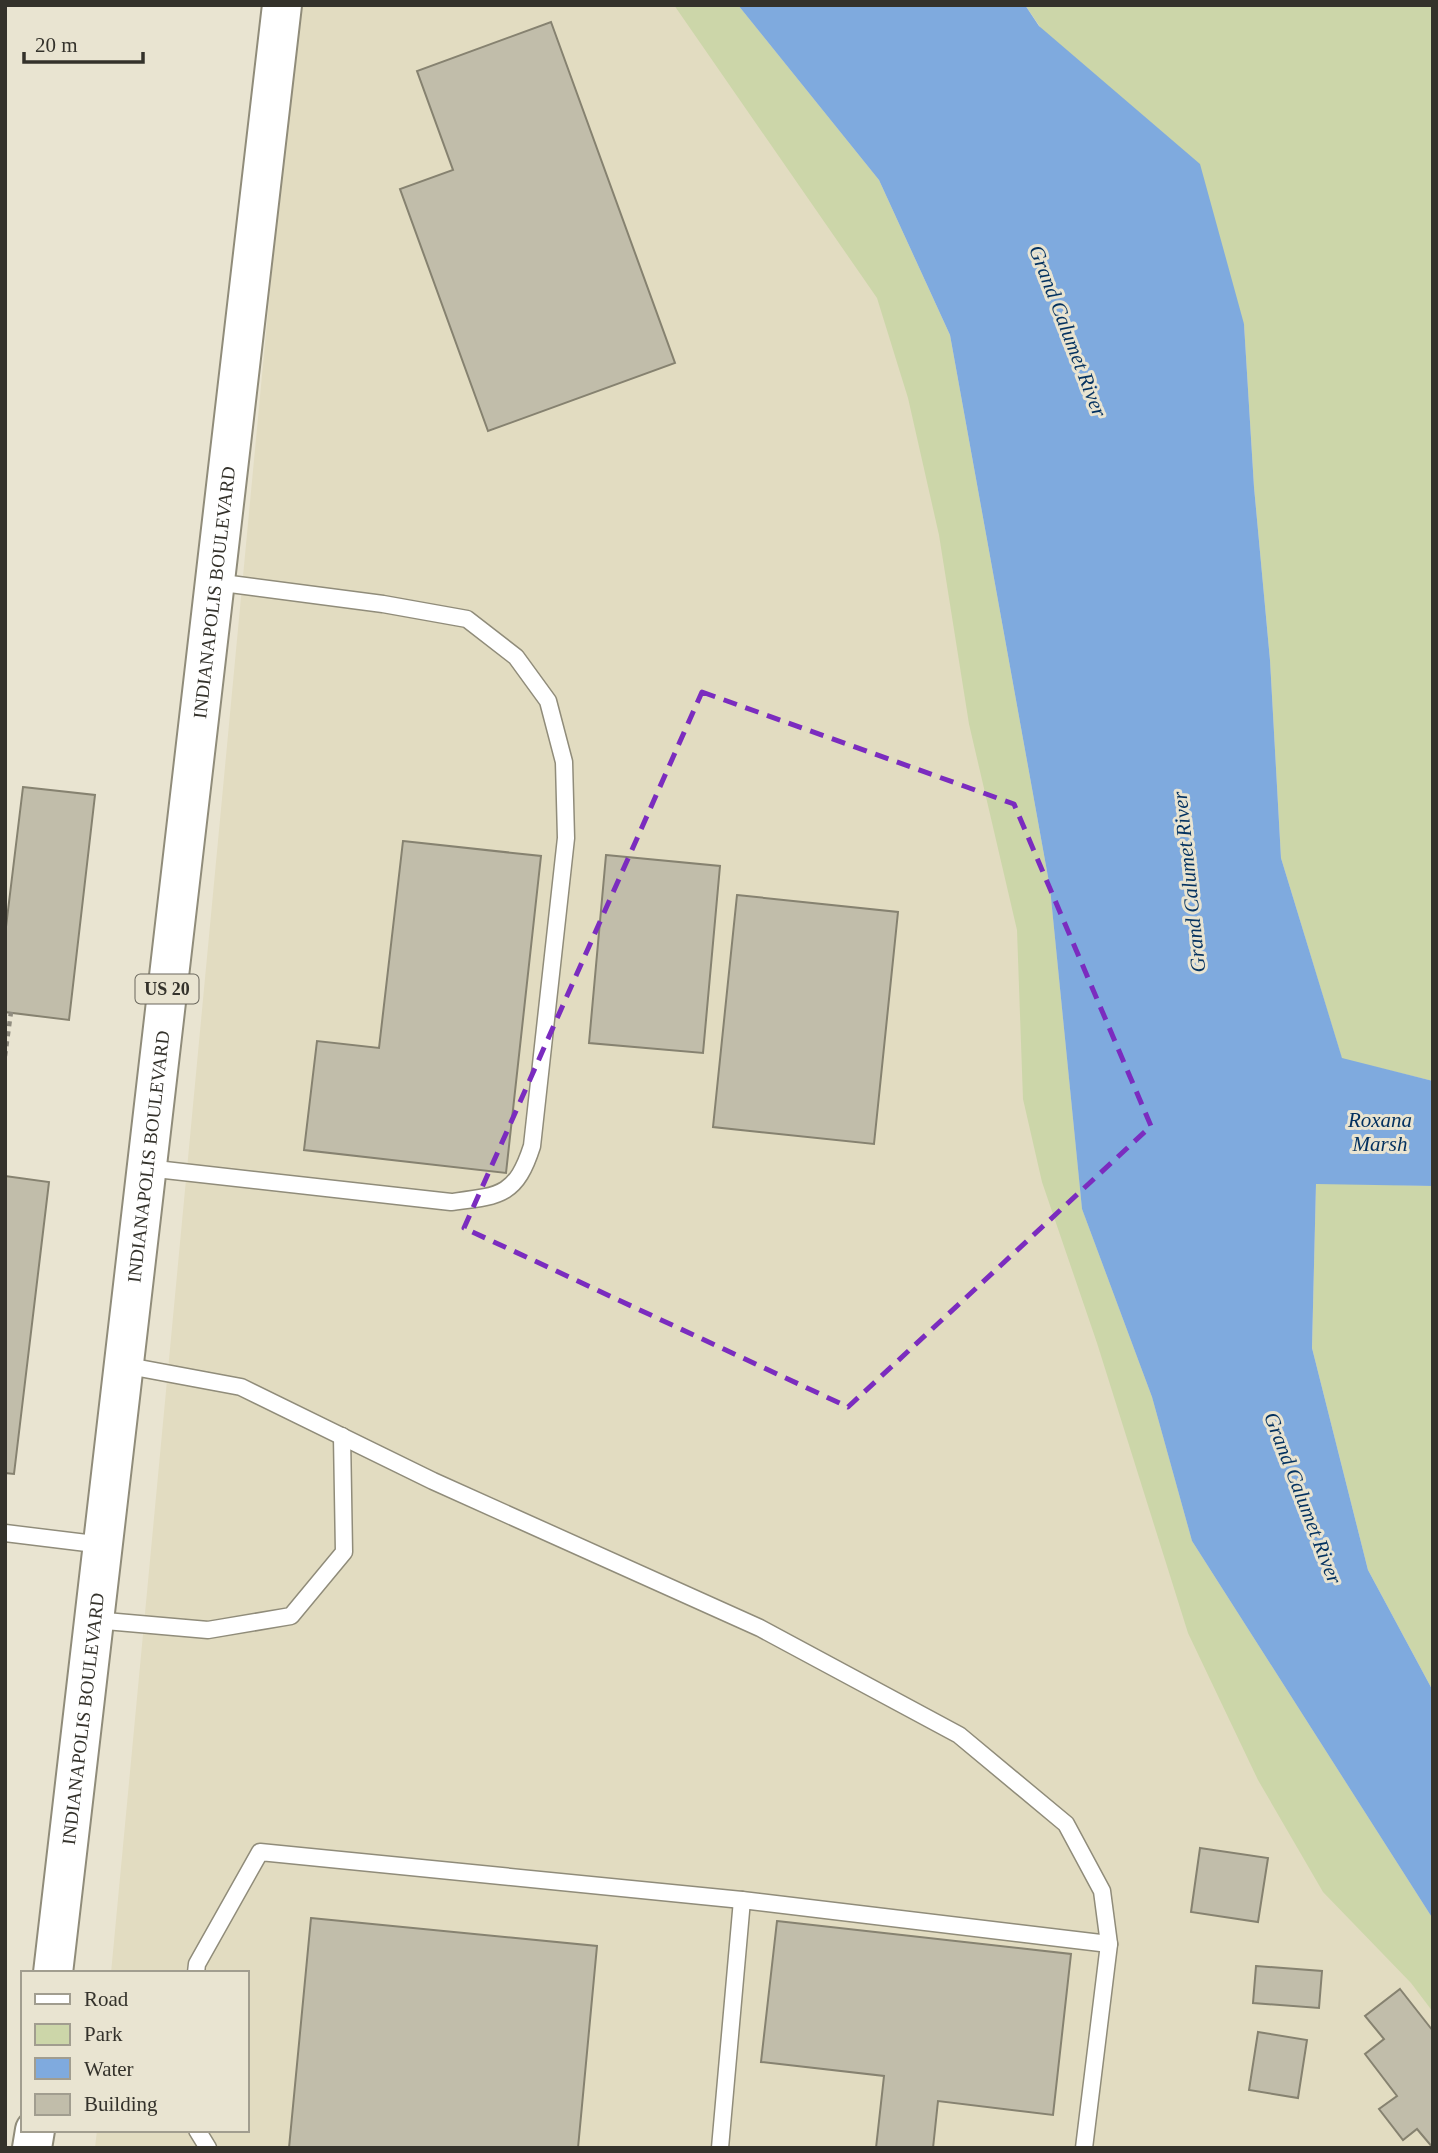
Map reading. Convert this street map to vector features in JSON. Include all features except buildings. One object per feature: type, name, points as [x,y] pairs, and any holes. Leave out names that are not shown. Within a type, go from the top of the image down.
[{"type":"main road","name":"INDIANAPOLIS BOULEVARD","points":[[53,1971],[282,5]]},
{"type":"lane","points":[[147,1168],[451,1202],[480,1199],[506,1191],[523,1173],[532,1146],[566,838],[564,762],[548,701],[516,657],[467,619],[383,604],[215,582]]},
{"type":"lane","points":[[123,1366],[241,1387],[433,1481],[760,1628],[959,1735],[1066,1824],[1101,1891],[1109,1944],[1084,2148]]},
{"type":"lane","points":[[94,1620],[208,1630],[291,1616],[344,1552],[342,1436]]},
{"type":"lane","points":[[5,1533],[103,1545]]},
{"type":"lane","points":[[196,1971],[197,1964],[260,1852],[742,1900],[1109,1944]]},
{"type":"lane","points":[[720,2148],[742,1900]]},
{"type":"lane","points":[[198,2132],[208,2148]]},
{"type":"path","points":[[5,1056],[11,1012]]},
{"type":"highlighted area","points":[[702,692],[1014,804],[1151,1126],[848,1407],[464,1228]]},
{"type":"shaded area","points":[[297,5],[738,5],[879,180],[1050,888],[1082,1209],[1152,1397],[1192,1541],[1433,1919],[1433,2148],[95,2148],[97,2132],[248,2132],[248,1971],[111,1971]]},
{"type":"green space","points":[[674,5],[738,5],[879,180],[950,335],[1050,888],[1082,1209],[1152,1397],[1192,1541],[1433,1919],[1433,2012],[1411,1983],[1323,1892],[1258,1780],[1188,1633],[1097,1343],[1042,1182],[1023,1099],[1017,930],[969,724],[939,535],[908,398],[877,298]]},
{"type":"green space","points":[[1025,5],[1433,5],[1433,1081],[1342,1059],[1281,858],[1270,660],[1254,487],[1244,324]]},
{"type":"green space","points":[[1316,1183],[1433,1186],[1433,1691],[1368,1570],[1312,1348]]},
{"type":"water","points":[[738,5],[1025,5],[1039,26],[1200,164],[1244,324],[1254,487],[1270,660],[1281,858],[1342,1058],[1433,1081],[1433,1186],[1316,1184],[1312,1348],[1368,1570],[1433,1691],[1433,1919],[1192,1541],[1152,1397],[1082,1209],[1050,888],[950,335],[879,180]]},
{"type":"water label","name":"Grand Calumet River","points":[[1068,331]]},
{"type":"water label","name":"Grand Calumet River","points":[[1189,882]]},
{"type":"water label","name":"Roxana Marsh","points":[[1380,1132]]},
{"type":"water label","name":"Grand Calumet River","points":[[1303,1498]]}]
